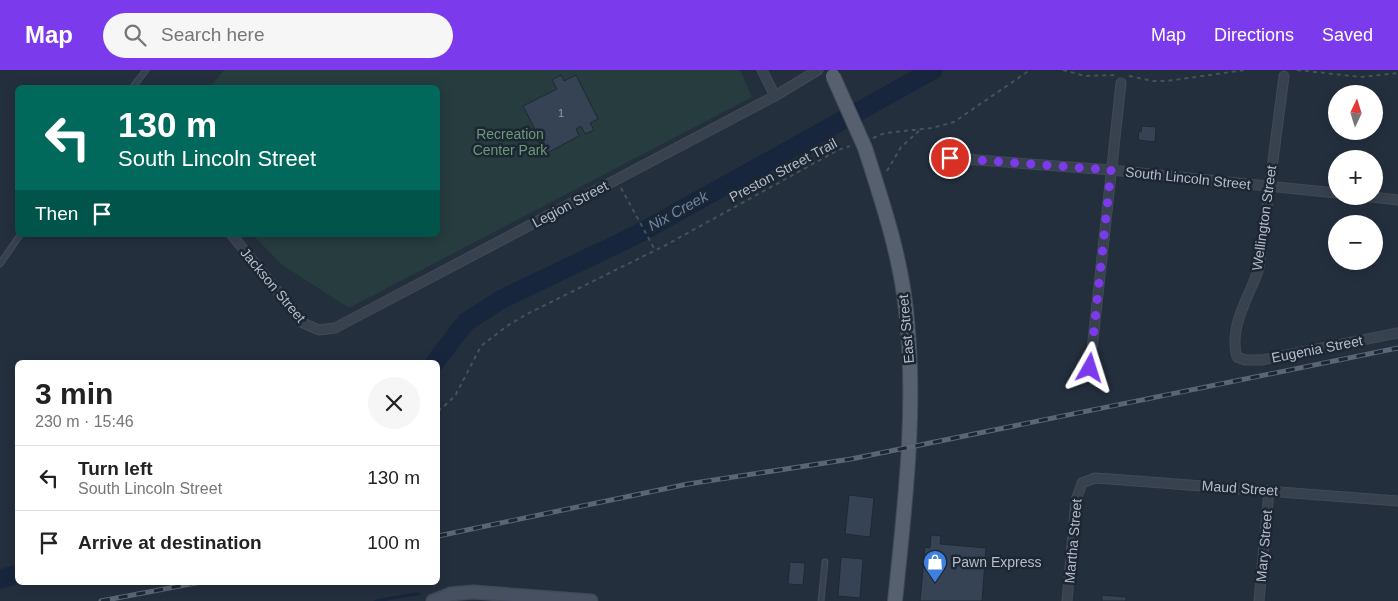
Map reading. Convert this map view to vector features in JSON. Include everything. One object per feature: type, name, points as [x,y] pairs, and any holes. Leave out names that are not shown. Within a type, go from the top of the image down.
[{"type":"main road","name":"East Street","points":[[831,73],[863,144],[890,225],[906,308],[910,426],[906,496],[895,601]]},
{"type":"street","points":[[762,70],[775,96]]},
{"type":"street","name":"Legion Street","points":[[319,330],[330,330],[342,326],[775,96],[818,70]]},
{"type":"street","name":"Wellington Street","points":[[1237,356],[1235,338],[1239,316],[1254,285],[1259,268],[1284,76]]},
{"type":"street","points":[[1090,368],[1121,79]]},
{"type":"street","name":"South Lincoln Street","points":[[950,158],[1111,170],[1328,192]]},
{"type":"street","points":[[1383,198],[1398,200]]},
{"type":"street","name":"Jackson Street","points":[[234,237],[303,323],[319,330]]},
{"type":"street","name":"Eugenia Street","points":[[1237,356],[1245,360],[1262,360],[1398,333]]},
{"type":"street","name":"Maud Street","points":[[1082,483],[1095,478],[1398,501]]},
{"type":"street","name":"Martha Street","points":[[1067,601],[1076,500],[1082,483]]},
{"type":"street","name":"Mary Street","points":[[1259,601],[1269,491]]},
{"type":"street","points":[[433,601],[451,594],[473,592],[532,598],[592,601]]},
{"type":"lane","points":[[134,85],[146,70]]},
{"type":"lane","points":[[0,264],[19,237]]},
{"type":"lane","points":[[821,601],[825,562]]},
{"type":"path","name":"Preston Street Trail","points":[[440,410],[455,396],[481,346],[492,336],[527,314],[655,250],[838,150],[863,144],[885,133],[920,130],[954,122],[1030,70]]},
{"type":"path","points":[[1063,70],[1085,76],[1121,79]]},
{"type":"path","points":[[1128,76],[1153,81],[1167,81],[1245,70]]},
{"type":"path","points":[[1297,70],[1361,77],[1398,73]]},
{"type":"path","points":[[887,171],[901,147],[920,130]]},
{"type":"path","points":[[625,196],[655,250]]},
{"type":"green space","name":"Recreation Center Park","points":[[224,70],[740,70],[752,97],[349,308],[281,264],[255,237],[440,237],[440,85],[212,85]]},
{"type":"building","points":[[561,75],[564,81],[576,75],[598,119],[590,123],[594,130],[585,134],[581,126],[576,129],[579,136],[547,153],[523,106],[557,89],[552,80]]},
{"type":"building","points":[[1142,126],[1156,127],[1155,142],[1138,140],[1139,131],[1141,132]]},
{"type":"building","points":[[849,495],[874,498],[870,537],[845,534]]},
{"type":"building","points":[[931,535],[941,536],[940,544],[986,548],[982,601],[920,601],[925,547],[930,548]]},
{"type":"building","points":[[841,557],[863,559],[860,598],[838,596]]},
{"type":"building","points":[[790,562],[805,563],[803,585],[788,584]]},
{"type":"building","points":[[1102,595],[1126,597],[1126,601],[1102,601]]},
{"type":"waterway","name":"Nix Creek","points":[[437,360],[466,322],[502,299],[636,235],[933,70]]},
{"type":"waterway","name":"Nix Creek","points":[[0,579],[15,575]]},
{"type":"waterway","points":[[376,601],[419,594]]},
{"type":"railway","points":[[440,536],[688,484],[851,459],[1398,348]]},
{"type":"railway","points":[[101,601],[185,585]]},
{"type":"place","name":"Pawn Express","points":[[935,583]]},
{"type":"route","points":[[950,158],[1111,170],[1090,368]]}]
